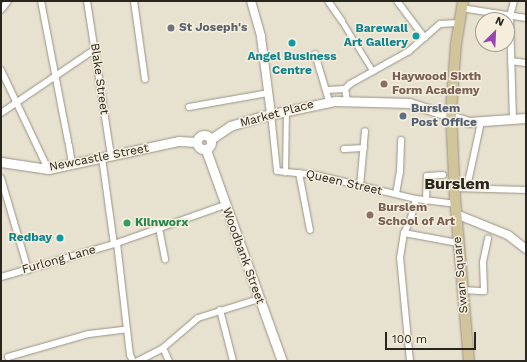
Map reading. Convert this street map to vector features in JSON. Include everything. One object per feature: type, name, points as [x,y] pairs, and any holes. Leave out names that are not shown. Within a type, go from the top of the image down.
[{"type":"main road","name":"Swan Square","points":[[462,5],[458,23],[451,118],[453,128],[448,175],[454,188],[469,361]]},
{"type":"main road","name":"Market Place","points":[[210,139],[230,126],[271,114],[329,101],[409,103],[460,121],[481,122],[526,118]]},
{"type":"main road","points":[[202,135],[210,139],[211,146],[206,150],[200,148],[196,142],[202,135]]},
{"type":"main road","name":"Newcastle Street","points":[[1,162],[48,169],[178,141],[196,142]]},
{"type":"main road","name":"Woodbank Street","points":[[206,150],[282,361]]},
{"type":"street","points":[[1,10],[8,1]]},
{"type":"street","points":[[41,1],[72,164]]},
{"type":"street","name":"Blake Street","points":[[87,1],[95,49],[116,244],[130,355],[134,361]]},
{"type":"street","points":[[134,1],[145,79]]},
{"type":"street","points":[[250,1],[261,37],[271,114],[276,169],[285,172],[286,111]]},
{"type":"street","points":[[328,1],[340,13],[342,21],[373,71]]},
{"type":"street","points":[[397,1],[425,38]]},
{"type":"street","points":[[511,12],[514,1]]},
{"type":"street","points":[[462,5],[493,12]]},
{"type":"street","points":[[515,17],[526,18]]},
{"type":"street","points":[[328,90],[345,89],[350,84],[389,64],[425,38],[440,24],[458,23]]},
{"type":"street","points":[[1,113],[95,49]]},
{"type":"street","points":[[511,52],[513,119]]},
{"type":"street","points":[[315,54],[328,90],[329,101]]},
{"type":"street","points":[[511,61],[526,64]]},
{"type":"street","points":[[1,70],[48,169]]},
{"type":"street","points":[[345,89],[347,101]]},
{"type":"street","points":[[189,107],[268,93]]},
{"type":"street","points":[[467,187],[481,122]]},
{"type":"street","points":[[360,186],[365,131]]},
{"type":"street","points":[[396,194],[401,140]]},
{"type":"street","points":[[344,149],[364,148]]},
{"type":"street","name":"Queen Street","points":[[285,172],[299,173],[426,201],[455,204]]},
{"type":"street","points":[[299,173],[312,227]]},
{"type":"street","points":[[426,201],[427,176],[448,175]]},
{"type":"street","points":[[1,178],[28,270]]},
{"type":"street","points":[[454,188],[513,187],[526,190]]},
{"type":"street","points":[[410,361],[400,258],[404,233],[410,221],[416,199]]},
{"type":"street","name":"Furlong Lane","points":[[1,277],[116,244],[225,205]]},
{"type":"street","points":[[456,214],[508,235],[526,249]]},
{"type":"street","points":[[462,290],[484,291],[483,262],[490,227]]},
{"type":"street","points":[[159,228],[165,259]]},
{"type":"street","points":[[404,233],[458,243]]},
{"type":"street","points":[[138,361],[163,348],[198,318],[259,299]]},
{"type":"street","points":[[220,310],[233,361]]},
{"type":"street","points":[[8,357],[89,334],[127,329]]},
{"type":"street","points":[[163,348],[169,361]]},
{"type":"place","name":"St Joseph's","points":[[171,28]]},
{"type":"place","name":"Barewall Art Gallery","points":[[416,36]]},
{"type":"place","name":"Angel Business Centre","points":[[292,43]]},
{"type":"place","name":"Haywood Sixth Form Academy","points":[[384,84]]},
{"type":"place","name":"Burslem Post Office","points":[[403,116]]},
{"type":"place","name":"Burslem School of Art","points":[[370,215]]},
{"type":"place","name":"Kilnworx","points":[[127,223]]},
{"type":"place","name":"Redbay","points":[[60,238]]},
{"type":"district","name":"Burslem","points":[[457,184]]}]
